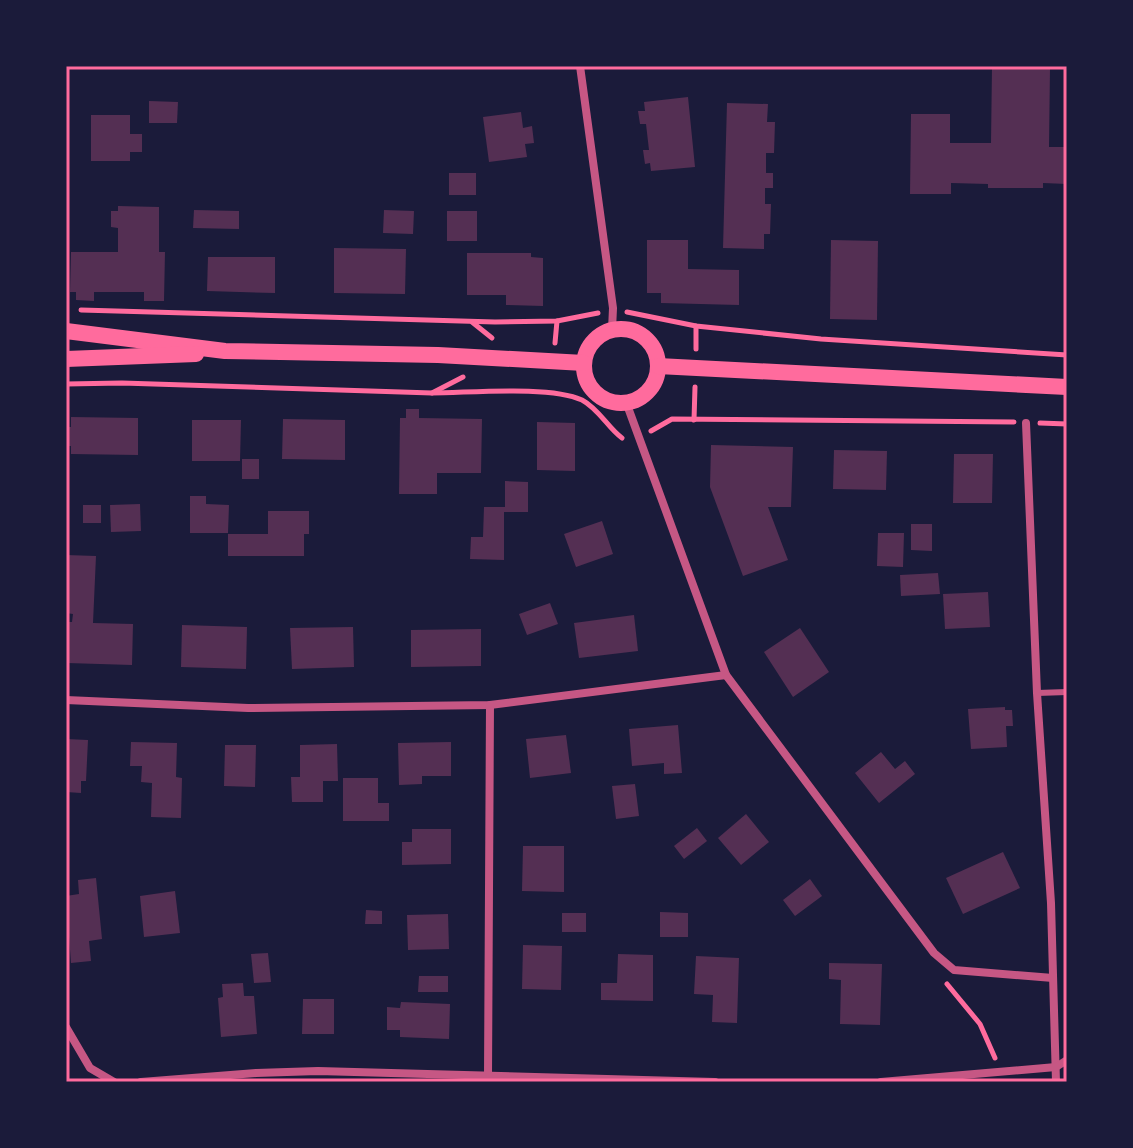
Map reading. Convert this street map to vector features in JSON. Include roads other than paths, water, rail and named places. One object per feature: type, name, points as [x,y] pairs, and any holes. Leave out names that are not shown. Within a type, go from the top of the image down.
[{"type":"main road","points":[[623,329],[645,337],[652,345],[658,366],[655,380],[649,390],[637,399],[614,402],[596,393],[589,384],[584,363],[594,341],[612,330],[623,329]]},
{"type":"main road","points":[[66,331],[225,351],[584,363]]},
{"type":"main road","points":[[66,359],[166,357],[225,351]]},
{"type":"main road","points":[[658,366],[1067,387]]},
{"type":"street","points":[[580,66],[613,308],[612,330]]},
{"type":"street","points":[[626,402],[726,675],[934,953],[954,970],[1010,977],[1053,978]]},
{"type":"street","points":[[1026,423],[1037,693],[1051,903],[1056,1082]]},
{"type":"street","points":[[66,700],[248,708],[490,705],[726,675]]},
{"type":"street","points":[[488,1076],[490,705]]},
{"type":"street","points":[[66,1027],[90,1068],[114,1082]]},
{"type":"street","points":[[881,1082],[1056,1067],[1067,1060]]},
{"type":"street","points":[[141,1082],[229,1074],[318,1071],[488,1076],[500,1079],[715,1082]]},
{"type":"lane","points":[[1037,693],[1067,692]]}]
